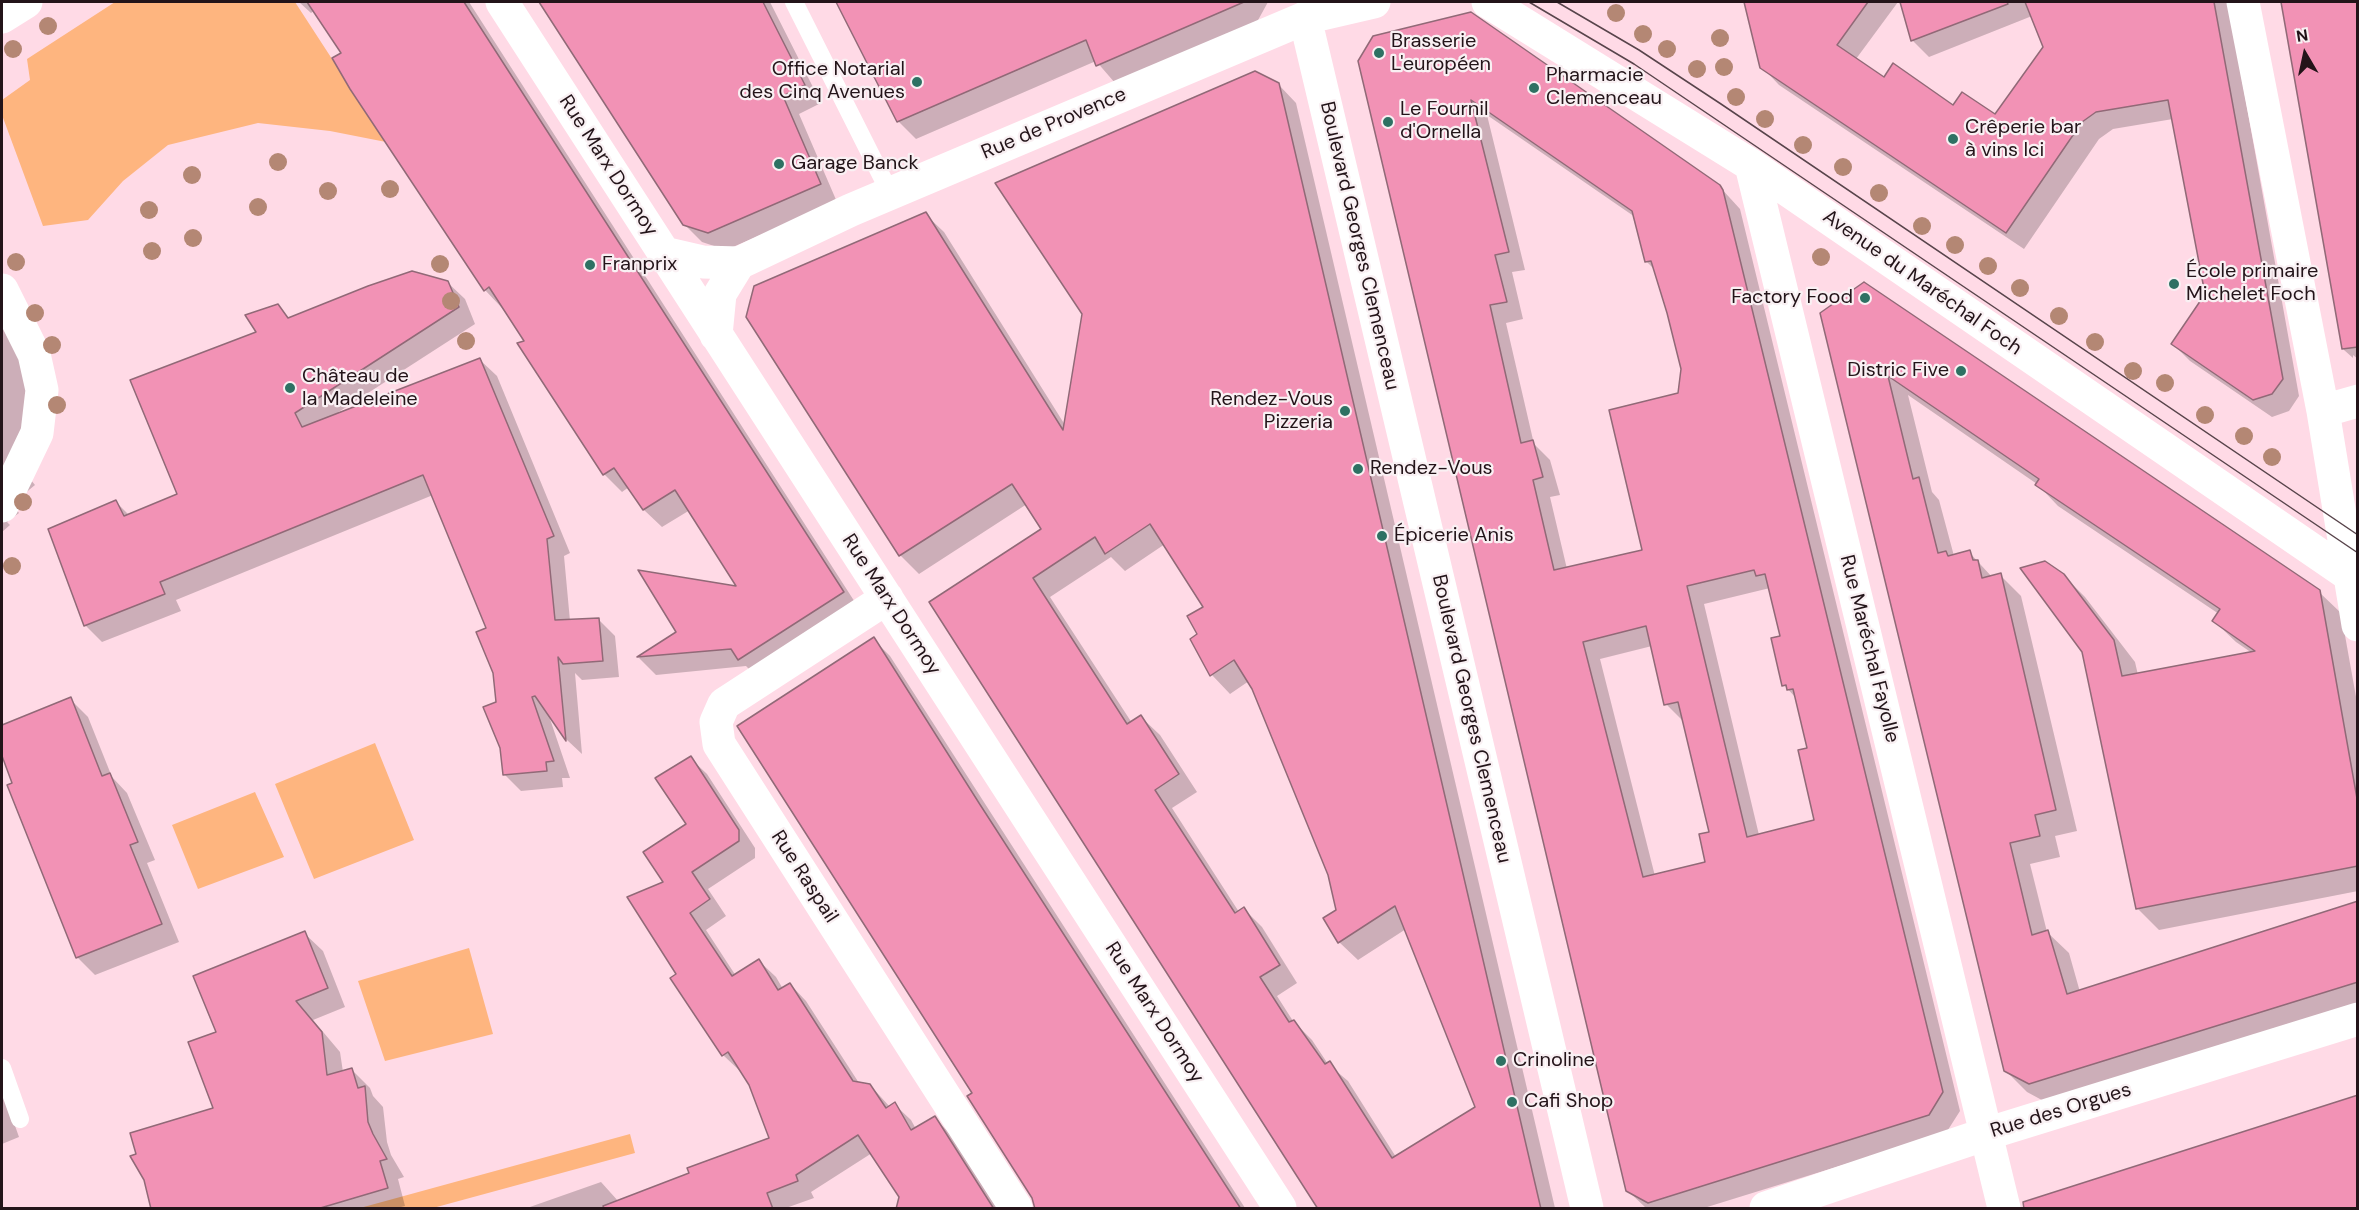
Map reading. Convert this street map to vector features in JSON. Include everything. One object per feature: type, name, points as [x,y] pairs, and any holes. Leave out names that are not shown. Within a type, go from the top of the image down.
[{"type":"street","points":[[2,17],[26,2]]},
{"type":"street","name":"Rue Marx Dormoy","points":[[502,2],[1280,1209]]},
{"type":"street","name":"Rue de Provence","points":[[664,253],[703,262],[739,263],[890,193],[1305,18],[1374,2]]},
{"type":"street","name":"Avenue du Maréchal Foch","points":[[1488,2],[1751,165],[2349,576]]},
{"type":"street","points":[[2243,2],[2323,411],[2358,625]]},
{"type":"street","name":"Boulevard Georges Clemenceau","points":[[1305,18],[1587,1209]]},
{"type":"street","name":"Rue Maréchal Fayolle","points":[[1751,165],[2004,1209]]},
{"type":"street","points":[[716,335],[720,294],[739,263]]},
{"type":"street","points":[[2,290],[34,354],[42,390],[37,433],[2,506]]},
{"type":"street","points":[[2323,411],[2358,401]]},
{"type":"street","name":"Rue Raspail","points":[[887,598],[724,704],[716,722],[718,744],[1016,1209]]},
{"type":"street","name":"Rue des Orgues","points":[[1766,1209],[1986,1134],[2358,1019]]},
{"type":"lane","points":[[794,2],[890,193]]},
{"type":"lane","points":[[2,1068],[20,1119]]},
{"type":"shaded area","points":[[115,2],[295,2],[386,142],[330,131],[258,123],[168,145],[123,181],[88,220],[43,226],[2,115],[2,100],[30,80],[27,59]]},
{"type":"shaded area","points":[[375,743],[414,840],[314,879],[275,784]]},
{"type":"shaded area","points":[[255,792],[284,857],[198,889],[172,825]]},
{"type":"shaded area","points":[[469,948],[493,1034],[385,1061],[358,981]]},
{"type":"shaded area","points":[[630,1134],[635,1153],[433,1208],[360,1208]]},
{"type":"building","points":[[307,2],[464,2],[844,592],[738,660],[731,649],[637,657],[676,632],[638,570],[736,586],[675,490],[643,510],[614,468],[603,475],[517,343],[524,341],[489,287],[484,291],[350,89],[332,58],[341,53]]},
{"type":"building","points":[[539,2],[763,2],[805,85],[783,96],[821,184],[708,233],[683,225]]},
{"type":"building","points":[[836,2],[1244,2],[1096,66],[1086,40],[897,122]]},
{"type":"building","name":"École primaire Michelet Foch","points":[[1744,2],[1868,2],[1837,45],[1884,77],[1893,63],[1953,105],[1962,92],[1995,114],[2043,47],[2025,2],[2214,2],[2283,379],[2272,394],[2253,400],[2171,344],[2205,294],[2168,100],[2096,112],[2082,122],[2006,233],[1760,68]]},
{"type":"building","points":[[1900,2],[2007,2],[2008,4],[1911,41]]},
{"type":"building","points":[[2281,2],[2358,2],[2358,347],[2342,349]]},
{"type":"building","points":[[1471,12],[1720,185],[1723,190],[1943,1092],[1929,1115],[1648,1203],[1626,1191],[1358,61],[1373,36]],"holes":[[[1471,100],[1632,211],[1645,262],[1651,261],[1681,369],[1678,393],[1609,410],[1642,550],[1554,570],[1533,480],[1543,477],[1533,440],[1521,443],[1490,305],[1507,302],[1495,255],[1509,252]],[[1754,570],[1756,576],[1765,574],[1780,636],[1771,638],[1782,686],[1786,685],[1787,690],[1793,689],[1807,748],[1798,750],[1814,820],[1747,837],[1687,586]],[[1646,626],[1664,705],[1678,702],[1709,832],[1699,834],[1705,862],[1643,877],[1583,642]]]},
{"type":"building","points":[[1255,71],[1279,83],[1541,1209],[1318,1209],[929,602],[1041,529],[1012,484],[899,556],[746,317],[754,286],[926,212],[1063,430],[1082,314],[995,183]],"holes":[[[1150,524],[1203,607],[1187,616],[1197,634],[1190,639],[1210,676],[1234,660],[1252,689],[1328,875],[1336,910],[1323,918],[1338,943],[1395,906],[1475,1107],[1392,1158],[1330,1061],[1325,1064],[1294,1020],[1289,1022],[1260,977],[1280,965],[1244,907],[1235,913],[1155,790],[1179,774],[1141,715],[1127,724],[1033,578],[1095,537],[1105,554]]]},
{"type":"building","points":[[412,271],[448,281],[459,307],[295,413],[302,427],[480,358],[554,536],[547,539],[555,620],[599,618],[603,661],[563,664],[558,657],[566,741],[535,696],[532,697],[554,761],[546,762],[547,771],[503,775],[500,748],[483,707],[496,702],[493,673],[476,632],[486,628],[423,475],[160,582],[165,594],[84,626],[48,529],[116,500],[124,516],[177,494],[130,380],[256,332],[245,315],[278,304],[288,318]]},
{"type":"building","points":[[1864,282],[2320,590],[2358,804],[2358,866],[2136,909],[2082,652],[2020,568],[2045,561],[2064,574],[2114,640],[2122,676],[2255,651],[2212,621],[2220,609],[2035,485],[2039,479],[1888,376],[1913,479],[1919,477],[1938,553],[1946,551],[1948,556],[1970,550],[1973,560],[1978,560],[1982,578],[2001,573],[2056,810],[2035,815],[2040,836],[2010,843],[2032,935],[2048,930],[2067,994],[2358,901],[2358,982],[2029,1084],[2004,1071],[1820,313]]},
{"type":"building","points":[[874,637],[1241,1209],[1035,1209],[1032,1198],[967,1096],[972,1093],[737,726]]},
{"type":"building","points":[[71,697],[102,776],[110,773],[138,842],[130,845],[162,924],[76,958],[7,785],[12,783],[2,756],[2,725]]},
{"type":"building","points":[[691,756],[739,830],[739,841],[692,872],[710,899],[690,913],[732,976],[759,959],[778,990],[790,983],[853,1081],[870,1084],[886,1108],[895,1102],[911,1130],[935,1116],[994,1209],[896,1209],[899,1197],[858,1135],[796,1175],[798,1181],[767,1193],[773,1209],[604,1209],[603,1206],[689,1173],[687,1168],[769,1138],[749,1085],[728,1052],[722,1056],[670,978],[676,974],[627,897],[663,882],[643,852],[686,824],[655,778]]},
{"type":"building","points":[[305,931],[328,988],[296,1001],[322,1032],[327,1075],[352,1068],[358,1088],[365,1086],[368,1122],[387,1159],[380,1161],[388,1188],[317,1209],[151,1209],[144,1180],[130,1156],[136,1154],[130,1133],[213,1108],[188,1042],[216,1032],[193,976]]},
{"type":"building","points":[[2358,1095],[2358,1209],[2024,1209],[2023,1202]]},
{"type":"tram line","points":[[1529,2],[1634,64],[2358,553]]},
{"type":"tram line","points":[[1557,2],[1639,50],[1721,104],[2358,535]]},
{"type":"place","name":"Brasserie L'européen","points":[[1379,53]]},
{"type":"place","name":"Office Notarial des Cinq Avenues","points":[[917,82]]},
{"type":"place","name":"Pharmacie Clemenceau","points":[[1534,88]]},
{"type":"place","name":"Le Fournil d'Ornella","points":[[1388,122]]},
{"type":"place","name":"Crêperie bar à vins Ici","points":[[1953,139]]},
{"type":"place","name":"Garage Banck","points":[[779,164]]},
{"type":"place","name":"Franprix","points":[[590,265]]},
{"type":"place","name":"École primaire Michelet Foch","points":[[2174,284]]},
{"type":"place","name":"Factory Food","points":[[1865,298]]},
{"type":"place","name":"Distric Five","points":[[1961,371]]},
{"type":"place","name":"Château de la Madeleine","points":[[290,388]]},
{"type":"place","name":"Rendez-Vous Pizzeria","points":[[1345,411]]},
{"type":"place","name":"Rendez-Vous","points":[[1358,469]]},
{"type":"place","name":"Épicerie Anis","points":[[1382,536]]},
{"type":"place","name":"Crinoline","points":[[1501,1061]]},
{"type":"place","name":"Cafi Shop","points":[[1512,1102]]}]
